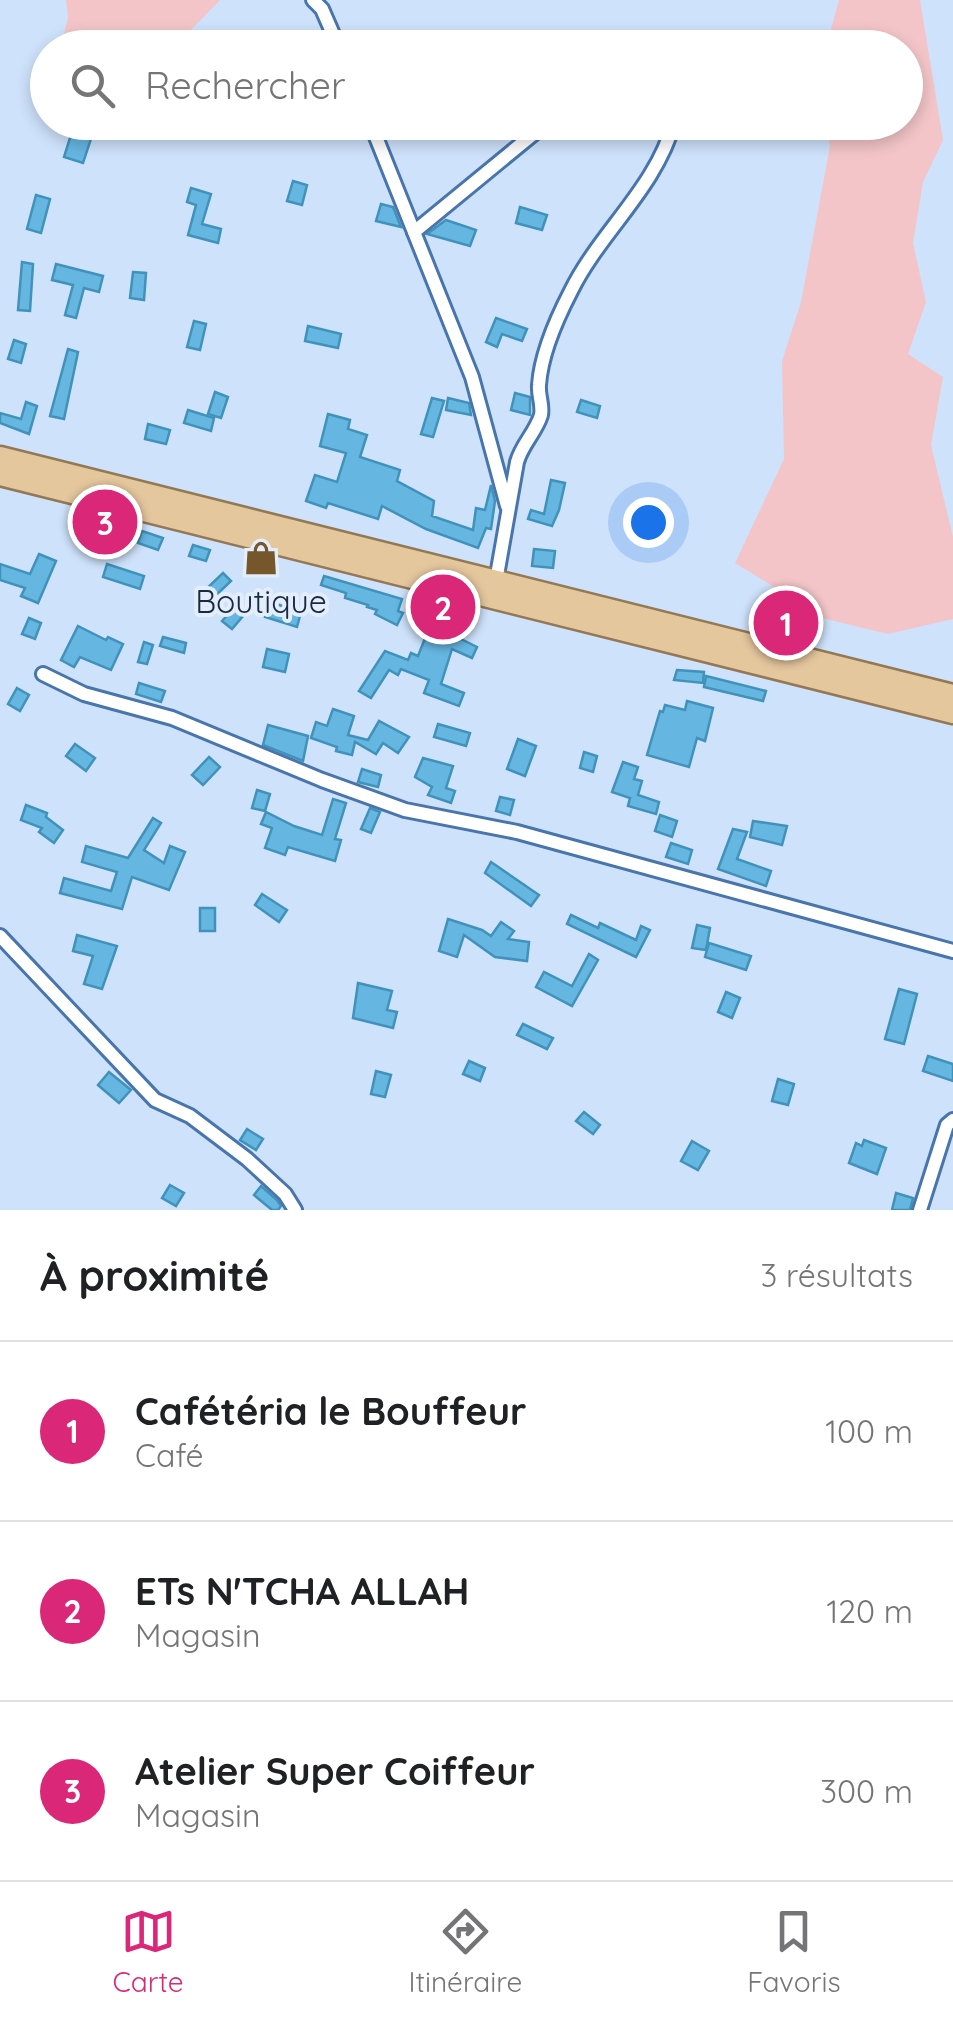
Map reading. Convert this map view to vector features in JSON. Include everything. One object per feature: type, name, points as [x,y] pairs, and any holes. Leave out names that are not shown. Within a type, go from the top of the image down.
[{"type":"main road","points":[[0,457],[953,695]]},
{"type":"main road","points":[[0,475],[953,713]]},
{"type":"street","points":[[313,0],[322,8],[331,30]]},
{"type":"street","points":[[377,140],[472,376],[507,508]]},
{"type":"street","points":[[414,232],[526,140]]},
{"type":"street","points":[[496,581],[522,444],[539,422],[542,406],[538,388],[543,363],[570,292],[651,175],[666,140]]},
{"type":"street","points":[[43,674],[84,694],[172,718],[405,810],[516,832],[953,951]]},
{"type":"street","points":[[0,936],[155,1100],[200,1122],[274,1183],[295,1210]]},
{"type":"street","points":[[920,1210],[947,1125],[953,1120]]},
{"type":"shaded area","points":[[66,0],[220,0],[191,30],[65,30]]},
{"type":"shaded area","points":[[839,0],[920,0],[943,140],[923,182],[913,243],[926,302],[908,354],[943,377],[931,445],[953,537],[953,619],[888,634],[826,619],[735,563],[784,459],[782,361],[801,302],[828,140],[923,140],[923,30],[831,30]]},
{"type":"building","points":[[69,140],[91,140],[83,163],[64,157]]},
{"type":"building","points":[[293,181],[307,185],[302,205],[287,201]]},
{"type":"building","points":[[191,188],[211,194],[202,224],[221,229],[218,243],[188,235],[196,205],[187,202]]},
{"type":"building","points":[[36,195],[50,199],[41,233],[27,229]]},
{"type":"building","points":[[381,204],[393,207],[401,227],[376,221]]},
{"type":"building","points":[[520,207],[547,215],[542,230],[516,223]]},
{"type":"building","points":[[446,220],[476,230],[470,246],[427,234]]},
{"type":"building","points":[[22,262],[33,264],[30,311],[18,310]]},
{"type":"building","points":[[56,264],[103,276],[99,292],[84,288],[76,318],[65,315],[73,285],[52,280]]},
{"type":"building","points":[[133,272],[146,273],[144,300],[130,298]]},
{"type":"building","points":[[496,318],[527,329],[522,341],[502,334],[497,347],[486,342]]},
{"type":"building","points":[[194,321],[206,324],[200,350],[187,347]]},
{"type":"building","points":[[308,326],[341,334],[338,348],[305,341]]},
{"type":"building","points":[[14,340],[26,344],[21,363],[8,359]]},
{"type":"building","points":[[68,349],[78,352],[64,419],[50,416]]},
{"type":"building","points":[[215,392],[228,397],[221,418],[208,414]]},
{"type":"building","points":[[515,393],[530,397],[530,415],[511,410]]},
{"type":"building","points":[[432,398],[444,401],[433,437],[421,434]]},
{"type":"building","points":[[448,398],[469,403],[471,415],[446,410]]},
{"type":"building","points":[[581,400],[600,406],[597,418],[577,412]]},
{"type":"building","points":[[26,402],[37,406],[29,434],[0,423],[0,413],[21,419]]},
{"type":"building","points":[[188,410],[214,418],[211,431],[184,423]]},
{"type":"building","points":[[328,414],[350,420],[348,429],[367,435],[360,457],[400,470],[397,481],[434,501],[432,516],[473,530],[476,508],[485,510],[491,485],[495,501],[491,529],[486,528],[478,548],[426,529],[382,506],[378,519],[328,503],[326,508],[306,501],[315,475],[337,482],[346,453],[320,446]]},
{"type":"building","points":[[148,424],[170,430],[166,444],[145,439]]},
{"type":"building","points":[[551,480],[565,483],[552,526],[528,519],[531,510],[544,514]]},
{"type":"building","points":[[100,522],[111,526],[100,555],[89,551]]},
{"type":"building","points":[[142,531],[163,538],[158,550],[138,543]]},
{"type":"building","points":[[193,545],[210,550],[206,561],[189,556]]},
{"type":"building","points":[[534,549],[555,551],[553,568],[532,566]]},
{"type":"building","points":[[39,554],[56,561],[38,603],[21,596],[25,588],[0,580],[0,564],[30,574]]},
{"type":"building","points":[[107,564],[144,576],[140,589],[103,577]]},
{"type":"building","points":[[223,573],[231,581],[211,600],[203,592]]},
{"type":"building","points":[[324,576],[402,599],[398,611],[403,613],[397,625],[375,614],[377,610],[368,605],[345,598],[346,593],[321,585]]},
{"type":"building","points":[[270,602],[301,612],[297,627],[265,617]]},
{"type":"building","points":[[234,608],[243,616],[232,629],[222,621]]},
{"type":"building","points":[[29,618],[41,623],[35,639],[22,634]]},
{"type":"building","points":[[431,623],[462,630],[459,638],[477,647],[472,658],[452,649],[441,684],[464,693],[459,706],[424,693],[429,680],[401,669],[398,675],[389,670],[371,698],[359,691],[385,651],[408,660],[411,653],[418,656]]},
{"type":"building","points":[[78,626],[123,644],[111,670],[80,657],[74,667],[61,660]]},
{"type":"building","points":[[163,637],[186,643],[184,653],[160,646]]},
{"type":"building","points":[[144,642],[153,645],[147,664],[138,662]]},
{"type":"building","points":[[267,649],[289,654],[285,672],[263,667]]},
{"type":"building","points":[[677,670],[704,672],[703,683],[674,680]]},
{"type":"building","points":[[706,676],[766,691],[763,701],[704,687]]},
{"type":"building","points":[[139,683],[165,691],[161,702],[136,694]]},
{"type":"building","points":[[17,688],[29,695],[20,711],[8,704]]},
{"type":"building","points":[[687,701],[713,708],[705,741],[697,738],[689,767],[647,755],[660,711],[665,705],[685,710]]},
{"type":"building","points":[[333,709],[354,716],[348,735],[368,740],[379,721],[409,737],[398,753],[383,743],[376,754],[355,742],[352,755],[336,751],[337,747],[311,738],[316,722],[327,726]]},
{"type":"building","points":[[438,724],[470,733],[466,746],[434,737]]},
{"type":"building","points":[[268,725],[308,736],[303,761],[263,745]]},
{"type":"building","points":[[518,739],[536,746],[525,776],[507,769]]},
{"type":"building","points":[[75,744],[95,758],[86,771],[66,756]]},
{"type":"building","points":[[584,752],[597,756],[593,772],[580,768]]},
{"type":"building","points":[[209,757],[220,767],[203,785],[192,775]]},
{"type":"building","points":[[423,758],[453,766],[446,788],[455,791],[451,803],[428,795],[432,787],[415,777]]},
{"type":"building","points":[[623,762],[638,767],[634,779],[642,781],[638,795],[659,802],[656,814],[628,806],[630,798],[612,792]]},
{"type":"building","points":[[362,769],[381,775],[378,787],[358,782]]},
{"type":"building","points":[[257,790],[270,794],[265,811],[252,808]]},
{"type":"building","points":[[500,797],[514,800],[510,815],[496,811]]},
{"type":"building","points":[[333,799],[346,803],[335,839],[341,840],[335,861],[288,847],[285,855],[265,848],[272,828],[261,824],[266,812],[322,835]]},
{"type":"building","points":[[26,805],[47,813],[46,817],[63,830],[54,843],[39,832],[42,828],[21,820]]},
{"type":"building","points":[[370,808],[380,812],[371,833],[361,829]]},
{"type":"building","points":[[660,815],[677,821],[672,837],[655,831]]},
{"type":"building","points":[[153,818],[161,823],[144,850],[164,863],[170,846],[185,852],[169,890],[132,877],[122,909],[60,893],[64,878],[111,891],[117,872],[82,862],[86,846],[128,858]]},
{"type":"building","points":[[753,821],[787,826],[782,845],[750,837]]},
{"type":"building","points":[[733,829],[747,832],[737,859],[771,871],[766,886],[718,869]]},
{"type":"building","points":[[671,843],[692,850],[688,864],[666,857]]},
{"type":"building","points":[[491,862],[539,895],[531,906],[485,873]]},
{"type":"building","points":[[262,894],[287,910],[279,922],[255,905]]},
{"type":"building","points":[[200,908],[215,908],[215,931],[200,931]]},
{"type":"building","points":[[571,915],[636,940],[641,926],[650,930],[636,957],[567,924]]},
{"type":"building","points":[[448,919],[491,936],[501,922],[514,931],[508,939],[529,942],[527,961],[495,957],[464,935],[457,957],[439,951]]},
{"type":"building","points":[[697,925],[710,928],[706,950],[692,948]]},
{"type":"building","points":[[77,935],[117,946],[102,989],[84,984],[93,956],[73,951]]},
{"type":"building","points":[[709,943],[751,956],[746,970],[705,957]]},
{"type":"building","points":[[589,954],[598,960],[572,1006],[536,987],[544,972],[572,986]]},
{"type":"building","points":[[358,983],[392,991],[387,1010],[397,1012],[393,1028],[353,1018]]},
{"type":"building","points":[[899,989],[917,994],[904,1044],[885,1039]]},
{"type":"building","points":[[726,992],[740,998],[732,1018],[718,1012]]},
{"type":"building","points":[[523,1024],[553,1038],[547,1049],[517,1035]]},
{"type":"building","points":[[928,1056],[953,1064],[953,1081],[923,1071]]},
{"type":"building","points":[[469,1061],[485,1068],[480,1081],[463,1074]]},
{"type":"building","points":[[376,1071],[391,1075],[385,1097],[371,1094]]},
{"type":"building","points":[[109,1072],[131,1090],[119,1103],[98,1085]]},
{"type":"building","points":[[778,1079],[794,1084],[788,1105],[772,1101]]},
{"type":"building","points":[[584,1112],[600,1125],[593,1134],[576,1121]]},
{"type":"building","points":[[247,1129],[263,1139],[256,1150],[240,1140]]},
{"type":"building","points":[[864,1140],[886,1148],[877,1174],[849,1163],[856,1143],[862,1146]]},
{"type":"building","points":[[692,1141],[709,1151],[698,1170],[681,1161]]},
{"type":"building","points":[[170,1185],[184,1193],[176,1206],[162,1198]]},
{"type":"building","points":[[261,1186],[277,1200],[281,1206],[278,1210],[272,1210],[254,1195]]},
{"type":"building","points":[[896,1193],[913,1198],[910,1210],[892,1210]]},
{"type":"place","name":"Atelier Super Coiffeur","points":[[105,522]]},
{"type":"place","name":"Boutique","points":[[261,558]]},
{"type":"place","name":"ETs N'TCHA ALLAH","points":[[443,607]]},
{"type":"place","name":"Cafétéria le Bouffeur","points":[[786,623]]}]
